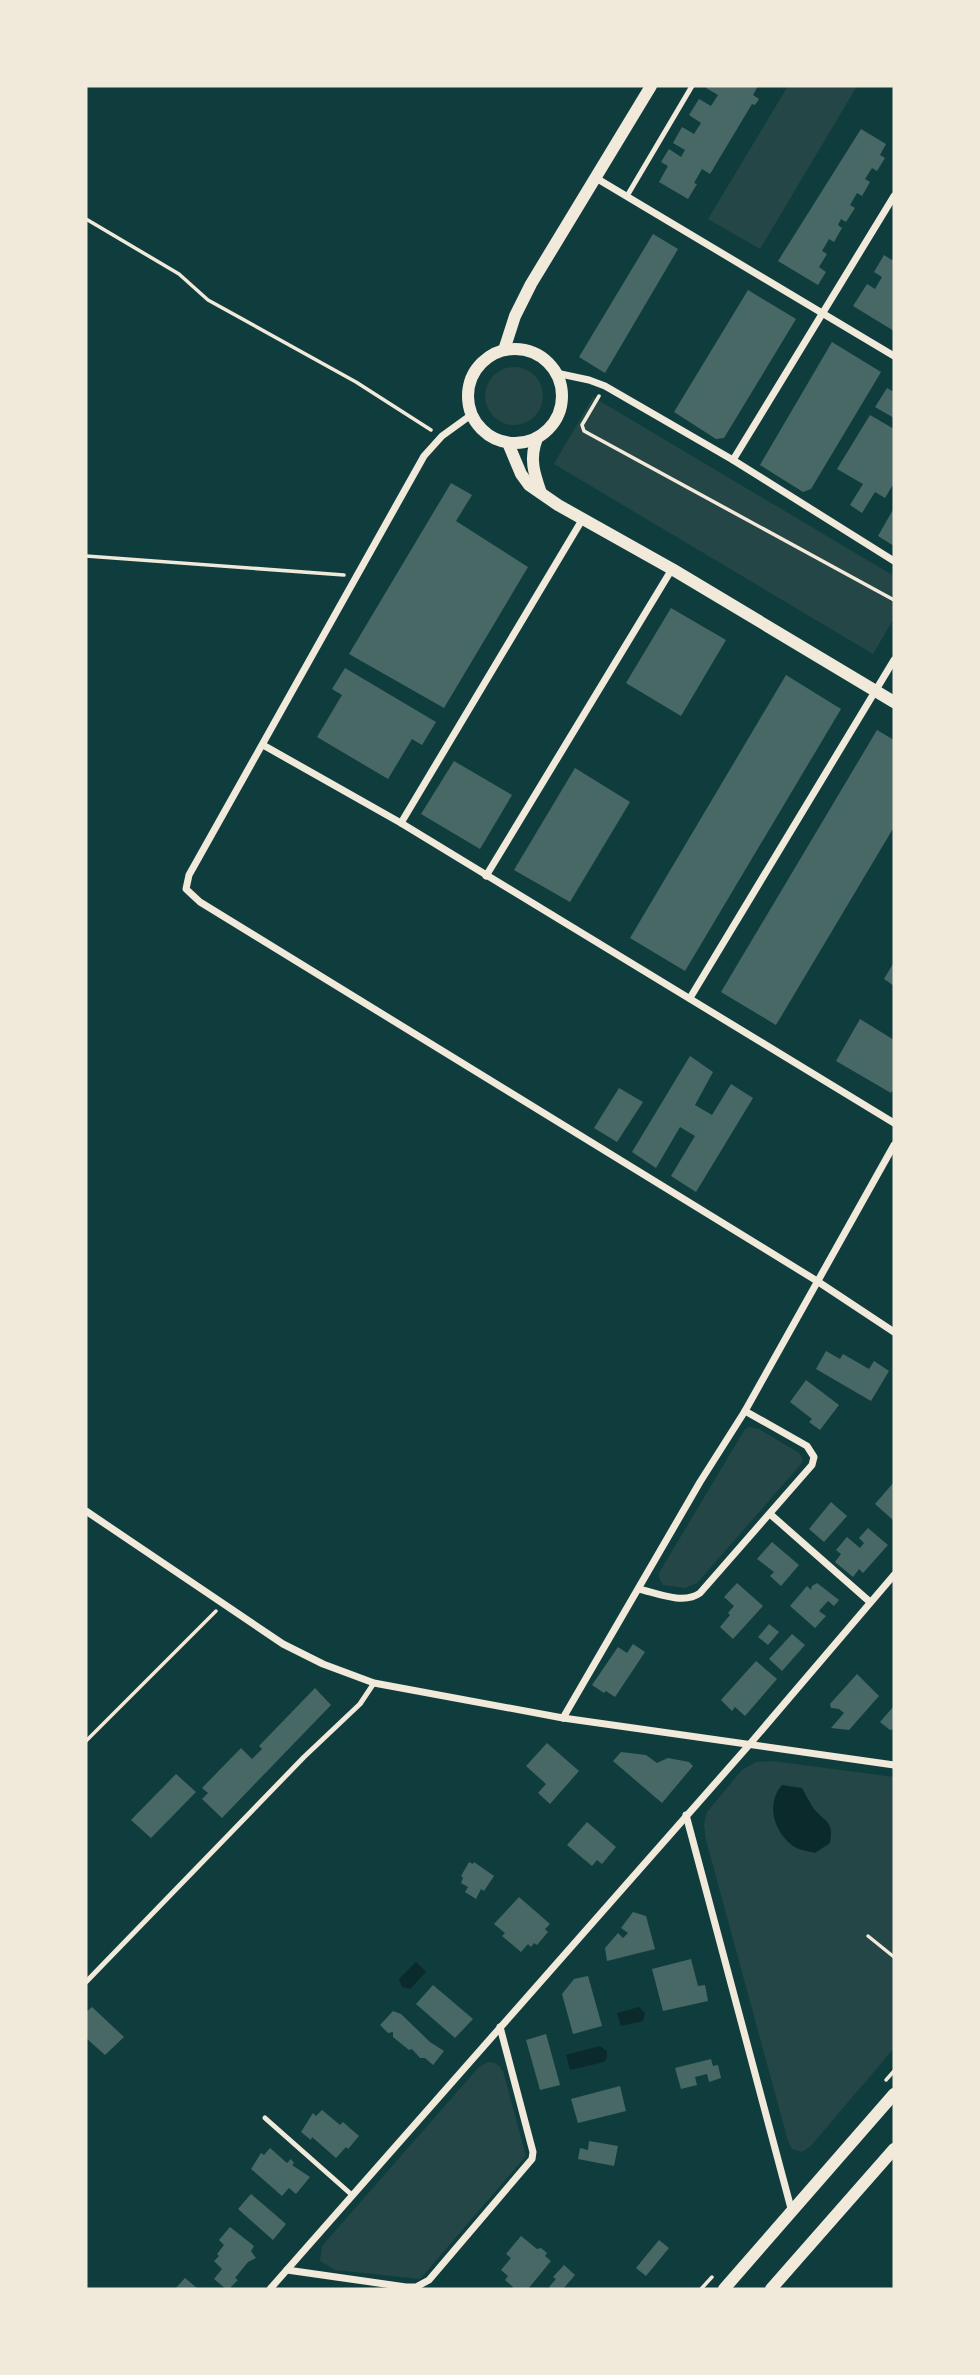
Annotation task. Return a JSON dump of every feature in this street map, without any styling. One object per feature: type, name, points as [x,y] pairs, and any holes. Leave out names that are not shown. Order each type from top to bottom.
[{"type":"street","points":[[504,350],[531,284],[651,86]]},
{"type":"street","points":[[596,178],[894,356]]},
{"type":"street","points":[[733,460],[894,196]]},
{"type":"street","points":[[515,349],[535,354],[547,362],[556,373],[562,397],[560,410],[547,431],[537,438],[523,443],[508,443],[485,434],[471,415],[468,403],[470,380],[484,360],[494,354],[515,349]]},
{"type":"street","points":[[556,373],[605,386],[733,460],[894,561]]},
{"type":"street","points":[[471,415],[442,436],[424,456],[189,875],[186,889],[200,902],[817,1281],[894,1332]]},
{"type":"street","points":[[537,438],[532,450],[532,461],[541,493]]},
{"type":"street","points":[[508,443],[521,474],[529,485],[582,520],[672,569],[894,702]]},
{"type":"street","points":[[401,823],[582,520]]},
{"type":"street","points":[[486,876],[672,569]]},
{"type":"street","points":[[690,998],[894,660]]},
{"type":"street","points":[[263,745],[401,823],[894,1123]]},
{"type":"street","points":[[563,1718],[700,1482],[745,1411],[894,1145]]},
{"type":"street","points":[[639,1590],[684,1598],[695,1597],[813,1465],[814,1457],[807,1446],[745,1411]]},
{"type":"street","points":[[86,1511],[283,1644],[323,1664],[374,1683],[563,1718],[894,1765]]},
{"type":"street","points":[[770,1514],[870,1602]]},
{"type":"street","points":[[270,2289],[749,1745],[894,1575]]},
{"type":"street","points":[[686,1815],[792,2212]]},
{"type":"street","points":[[287,2270],[416,2287],[429,2280],[474,2229],[528,2167],[533,2152],[500,2027]]},
{"type":"street","points":[[724,2289],[894,2094]]},
{"type":"street","points":[[771,2289],[894,2149]]},
{"type":"lane","points":[[627,196],[692,86]]},
{"type":"lane","points":[[86,1982],[304,1757],[359,1704],[374,1683]]},
{"type":"lane","points":[[265,2118],[352,2195]]},
{"type":"path","points":[[86,219],[179,274],[208,300],[356,382],[442,436]]},
{"type":"path","points":[[605,386],[582,425],[584,431],[894,600]]},
{"type":"path","points":[[86,556],[357,576]]},
{"type":"path","points":[[86,1741],[223,1604]]},
{"type":"path","points":[[868,1936],[894,1957]]},
{"type":"shaded area","points":[[788,86],[857,86],[760,249],[708,219]]},
{"type":"shaded area","points":[[508,367],[520,367],[535,375],[543,390],[543,402],[535,417],[520,425],[508,425],[493,417],[485,402],[485,390],[493,375]]},
{"type":"shaded area","points":[[593,397],[894,576],[894,618],[873,654],[554,464]]},
{"type":"shaded area","points":[[745,1429],[759,1429],[799,1453],[803,1459],[801,1464],[697,1583],[685,1588],[663,1585],[659,1573]]},
{"type":"shaded area","points":[[772,1761],[894,1777],[894,2048],[810,2147],[802,2152],[792,2149],[788,2141],[704,1825],[707,1812],[742,1770],[756,1762]]},
{"type":"shaded area","points":[[782,1785],[802,1788],[814,1809],[830,1826],[830,1843],[815,1853],[793,1846],[777,1825],[774,1800]]},
{"type":"shaded area","points":[[416,1962],[426,1972],[410,1989],[402,1987],[399,1979]]},
{"type":"shaded area","points":[[639,2007],[645,2013],[643,2021],[621,2026],[617,2013]]},
{"type":"shaded area","points":[[600,2046],[607,2051],[604,2062],[570,2070],[566,2055]]},
{"type":"shaded area","points":[[488,2062],[497,2064],[503,2071],[526,2156],[420,2279],[335,2270],[320,2261],[322,2246],[478,2068]]},
{"type":"building","points":[[758,86],[753,95],[759,99],[755,105],[752,104],[710,174],[702,169],[688,199],[659,182],[668,166],[661,162],[669,149],[681,157],[685,150],[673,143],[682,127],[694,134],[701,123],[689,115],[699,99],[711,106],[718,95],[706,88]]},
{"type":"building","points":[[861,129],[886,144],[880,155],[885,158],[877,171],[872,168],[865,179],[870,182],[862,196],[857,193],[850,205],[855,208],[846,222],[841,219],[838,225],[842,228],[834,242],[829,239],[822,251],[827,254],[819,267],[826,272],[818,285],[778,261]]},
{"type":"building","points":[[653,234],[678,249],[605,373],[579,357]]},
{"type":"building","points":[[884,255],[892,260],[894,257],[894,331],[853,306],[867,284],[875,289],[882,277],[874,272]]},
{"type":"building","points":[[748,290],[796,319],[724,438],[716,439],[674,412]]},
{"type":"building","points":[[832,342],[881,372],[811,489],[803,492],[760,465]]},
{"type":"building","points":[[887,388],[894,392],[894,418],[875,407]]},
{"type":"building","points":[[870,415],[894,429],[894,483],[885,498],[875,492],[862,513],[850,505],[863,484],[837,469]]},
{"type":"building","points":[[451,483],[472,495],[456,521],[528,567],[444,708],[349,654]]},
{"type":"building","points":[[894,508],[894,546],[878,536]]},
{"type":"building","points":[[671,608],[726,640],[681,716],[626,683]]},
{"type":"building","points":[[345,668],[436,722],[422,745],[412,739],[388,779],[317,737],[342,695],[332,689]]},
{"type":"building","points":[[786,675],[841,709],[685,971],[630,938]]},
{"type":"building","points":[[877,730],[894,740],[894,827],[776,1025],[721,992]]},
{"type":"building","points":[[454,761],[512,795],[480,849],[421,814]]},
{"type":"building","points":[[575,768],[630,802],[570,902],[514,870]]},
{"type":"building","points":[[894,962],[894,986],[884,979]]},
{"type":"building","points":[[860,1019],[894,1040],[894,1088],[891,1093],[836,1061]]},
{"type":"building","points":[[690,1056],[713,1072],[695,1105],[712,1115],[731,1084],[753,1098],[696,1192],[671,1176],[695,1136],[680,1127],[656,1168],[632,1152]]},
{"type":"building","points":[[619,1088],[643,1102],[617,1142],[594,1128]]},
{"type":"building","points":[[826,1351],[840,1359],[843,1354],[869,1369],[874,1361],[889,1371],[871,1401],[816,1369]]},
{"type":"building","points":[[806,1380],[839,1405],[820,1430],[809,1422],[812,1419],[790,1402]]},
{"type":"building","points":[[894,1482],[894,1521],[875,1504]]},
{"type":"building","points":[[831,1502],[847,1516],[824,1542],[809,1529]]},
{"type":"building","points":[[868,1528],[888,1545],[863,1573],[859,1569],[853,1577],[835,1562],[841,1554],[836,1550],[847,1537],[860,1548],[864,1543],[859,1538]]},
{"type":"building","points":[[772,1542],[799,1565],[781,1586],[770,1576],[774,1572],[757,1559]]},
{"type":"building","points":[[737,1583],[763,1606],[733,1639],[720,1627],[734,1606],[724,1597]]},
{"type":"building","points":[[817,1583],[839,1600],[834,1606],[828,1601],[819,1611],[826,1616],[815,1628],[790,1606],[807,1586],[811,1590]]},
{"type":"building","points":[[769,1624],[779,1632],[768,1645],[758,1637]]},
{"type":"building","points":[[792,1634],[805,1645],[782,1671],[769,1659]]},
{"type":"building","points":[[633,1644],[645,1652],[615,1697],[592,1685],[618,1647],[627,1653]]},
{"type":"building","points":[[756,1661],[777,1679],[745,1716],[735,1707],[732,1711],[721,1700]]},
{"type":"building","points":[[857,1674],[879,1696],[849,1730],[831,1728],[844,1713],[831,1708],[830,1704]]},
{"type":"building","points":[[315,1688],[331,1705],[222,1818],[202,1799],[208,1793],[202,1788],[241,1748],[252,1759],[262,1749],[259,1746]]},
{"type":"building","points":[[894,1706],[894,1729],[890,1730],[880,1722]]},
{"type":"building","points":[[547,1743],[579,1771],[550,1804],[538,1793],[546,1784],[526,1766]]},
{"type":"building","points":[[621,1752],[646,1755],[657,1763],[668,1758],[689,1762],[693,1766],[662,1803],[613,1761]]},
{"type":"building","points":[[176,1774],[196,1792],[151,1838],[131,1820]]},
{"type":"building","points":[[587,1822],[616,1847],[602,1864],[597,1860],[592,1866],[567,1845]]},
{"type":"building","points":[[469,1862],[474,1862],[494,1876],[484,1891],[481,1889],[476,1899],[465,1892],[468,1887],[461,1883],[461,1876]]},
{"type":"building","points":[[519,1897],[550,1924],[545,1929],[548,1932],[537,1945],[534,1943],[531,1947],[528,1944],[521,1952],[502,1936],[505,1933],[494,1924]]},
{"type":"building","points":[[633,1912],[646,1916],[655,1949],[607,1961],[605,1948],[618,1933],[623,1938],[628,1933],[621,1928]]},
{"type":"building","points":[[691,1959],[698,1986],[705,1985],[708,2001],[663,2011],[652,1969]]},
{"type":"building","points":[[588,1976],[602,2026],[573,2034],[562,1994],[574,1979]]},
{"type":"building","points":[[433,1985],[473,2019],[455,2038],[416,2004]]},
{"type":"building","points":[[92,2007],[124,2037],[105,2055],[86,2038],[86,2012]]},
{"type":"building","points":[[393,2011],[401,2014],[430,2042],[444,2051],[433,2065],[425,2058],[420,2058],[412,2049],[409,2050],[393,2037],[393,2032],[388,2033],[380,2025]]},
{"type":"building","points":[[546,2034],[560,2085],[540,2090],[526,2040]]},
{"type":"building","points":[[711,2059],[713,2066],[718,2065],[721,2078],[709,2082],[707,2074],[695,2077],[697,2085],[681,2089],[675,2068]]},
{"type":"building","points":[[620,2086],[626,2111],[578,2123],[571,2099]]},
{"type":"building","points":[[322,2110],[340,2125],[343,2122],[359,2136],[336,2158],[312,2137],[311,2140],[301,2132],[313,2113],[316,2116]]},
{"type":"building","points":[[589,2141],[618,2146],[614,2166],[578,2159],[580,2148],[588,2150]]},
{"type":"building","points":[[270,2148],[287,2163],[291,2159],[294,2163],[292,2165],[310,2177],[296,2194],[289,2188],[282,2196],[251,2169],[261,2153],[264,2155]]},
{"type":"building","points":[[251,2194],[286,2224],[273,2240],[238,2209]]},
{"type":"building","points":[[230,2227],[254,2246],[251,2251],[256,2258],[248,2262],[235,2278],[238,2280],[226,2289],[214,2279],[222,2269],[214,2261],[224,2245],[219,2240]]},
{"type":"building","points":[[521,2236],[537,2249],[541,2248],[547,2253],[545,2256],[551,2261],[528,2289],[511,2289],[513,2287],[505,2280],[508,2276],[501,2270],[511,2258],[506,2254]]},
{"type":"building","points":[[659,2240],[669,2248],[646,2276],[636,2268]]},
{"type":"building","points":[[564,2265],[575,2275],[563,2289],[552,2289],[549,2287],[556,2279],[553,2277]]},
{"type":"building","points":[[185,2278],[191,2283],[198,2289],[175,2289]]}]
